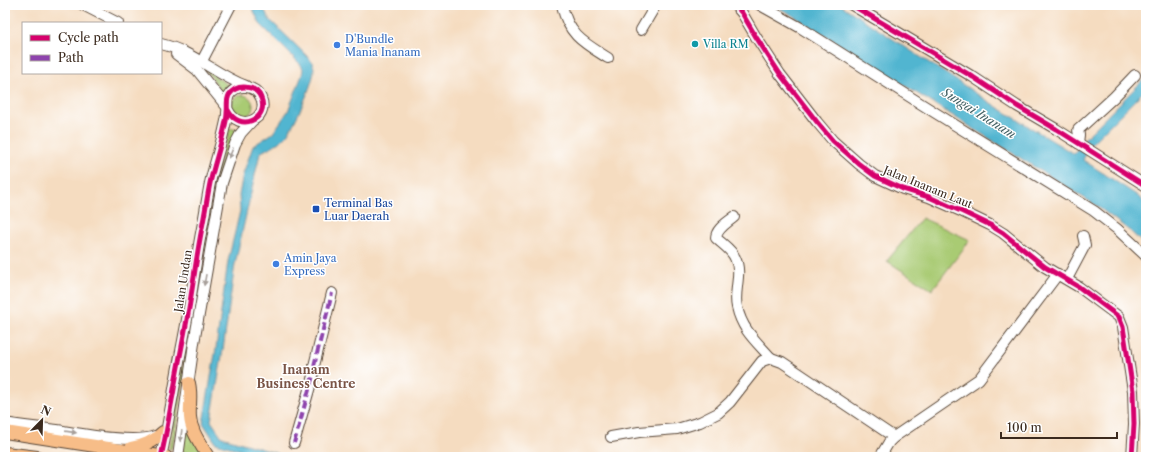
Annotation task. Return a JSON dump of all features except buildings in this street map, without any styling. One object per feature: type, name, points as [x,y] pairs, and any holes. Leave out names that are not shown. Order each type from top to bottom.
[{"type":"main road","points":[[189,383],[191,392],[191,424],[198,441],[208,457]]},
{"type":"main road","points":[[5,432],[163,457]]},
{"type":"main road","points":[[120,449],[145,445],[155,440],[163,432]]},
{"type":"main road","points":[[5,453],[37,457]]},
{"type":"street","points":[[83,5],[116,22]]},
{"type":"street","points":[[214,90],[214,78],[202,66],[202,61],[231,5]]},
{"type":"street","points":[[562,5],[571,30],[578,38],[608,58]]},
{"type":"street","points":[[641,30],[654,8],[654,5]]},
{"type":"street","name":"Jalan Inanam Laut","points":[[735,5],[742,13],[780,74],[817,122],[833,141],[859,164],[875,176],[903,189],[936,200],[990,225],[1003,233],[1045,267],[1058,274],[1116,314],[1122,321],[1133,391],[1134,424],[1132,457]]},
{"type":"street","points":[[760,5],[801,28],[1094,210],[1117,228],[1146,256]]},
{"type":"street","points":[[852,5],[973,77],[1146,186]]},
{"type":"street","points":[[162,44],[169,45],[181,50],[202,61],[235,82],[251,88]]},
{"type":"street","points":[[162,45],[197,70],[214,90],[232,118],[237,121],[252,121]]},
{"type":"street","points":[[1078,142],[1078,130],[1114,97],[1135,74]]},
{"type":"street","name":"Jalan Undan","points":[[163,457],[209,189],[227,109],[227,101],[229,95],[239,88],[251,88],[260,94],[263,105],[259,116],[241,132],[235,144],[222,183],[194,343],[178,457]]},
{"type":"street","points":[[734,217],[718,231],[716,238],[736,258],[738,269],[736,303],[742,324],[771,358],[782,362],[894,437]]},
{"type":"street","points":[[1067,280],[1085,245],[1083,236]]},
{"type":"street","points":[[880,457],[889,442],[894,437],[979,379],[1058,274]]},
{"type":"street","points":[[294,443],[314,369],[332,293]]},
{"type":"street","points":[[612,437],[639,432],[677,429],[700,422],[722,410],[762,361],[771,358]]},
{"type":"street","points":[[5,423],[138,440],[149,438],[163,432],[169,416]]},
{"type":"green space","points":[[204,68],[229,86],[222,94],[215,82]]},
{"type":"green space","points":[[242,95],[250,98],[253,106],[250,114],[242,117],[234,114],[231,106],[234,98]]},
{"type":"green space","points":[[229,128],[237,130],[224,159],[215,189],[173,445],[170,450],[169,448],[209,210],[216,174],[227,140]]},
{"type":"green space","points":[[922,218],[970,240],[932,290],[887,261]]},
{"type":"green space","points":[[186,420],[206,457],[181,451]]},
{"type":"water","points":[[251,5],[262,5],[269,19],[309,58],[313,64],[314,70],[311,84],[290,131],[281,141],[260,153],[235,264],[211,421],[222,437],[289,457],[263,457],[216,443],[203,423],[216,348],[228,261],[240,211],[239,195],[243,174],[253,146],[273,133],[288,111],[303,69],[300,64],[260,24]]},
{"type":"water","name":"Sungai Inanam","points":[[771,5],[841,5],[997,107],[1074,154],[1083,140],[1146,77],[1146,89],[1090,145],[1083,160],[1138,196],[1146,204],[1146,246],[1130,231],[1097,206],[787,12]]},
{"type":"marked path","points":[[314,366],[332,293]]},
{"type":"marked path","points":[[294,443],[314,372]]},
{"type":"cycle path","points":[[735,5],[742,13],[780,74],[817,122],[833,141],[859,164],[875,176],[903,189],[929,197],[990,225],[1003,233],[1045,267],[1079,287],[1119,317],[1123,327],[1133,391],[1134,424],[1132,457]]},
{"type":"cycle path","points":[[852,5],[973,77],[1146,186]]},
{"type":"cycle path","points":[[161,457],[188,314],[210,183],[226,120],[228,97],[232,91],[241,87],[251,88],[259,94],[263,105],[261,112],[257,117],[246,122],[239,121],[233,117],[228,110]]},
{"type":"place","name":"Villa RM","points":[[695,44]]},
{"type":"place","name":"D'Bundle Mania Inanam","points":[[337,45]]},
{"type":"place","name":"Terminal Bas Luar Daerah","points":[[316,209]]},
{"type":"place","name":"Amin Jaya Express","points":[[276,264]]},
{"type":"district","name":"Inanam Business Centre","points":[[306,376]]}]
